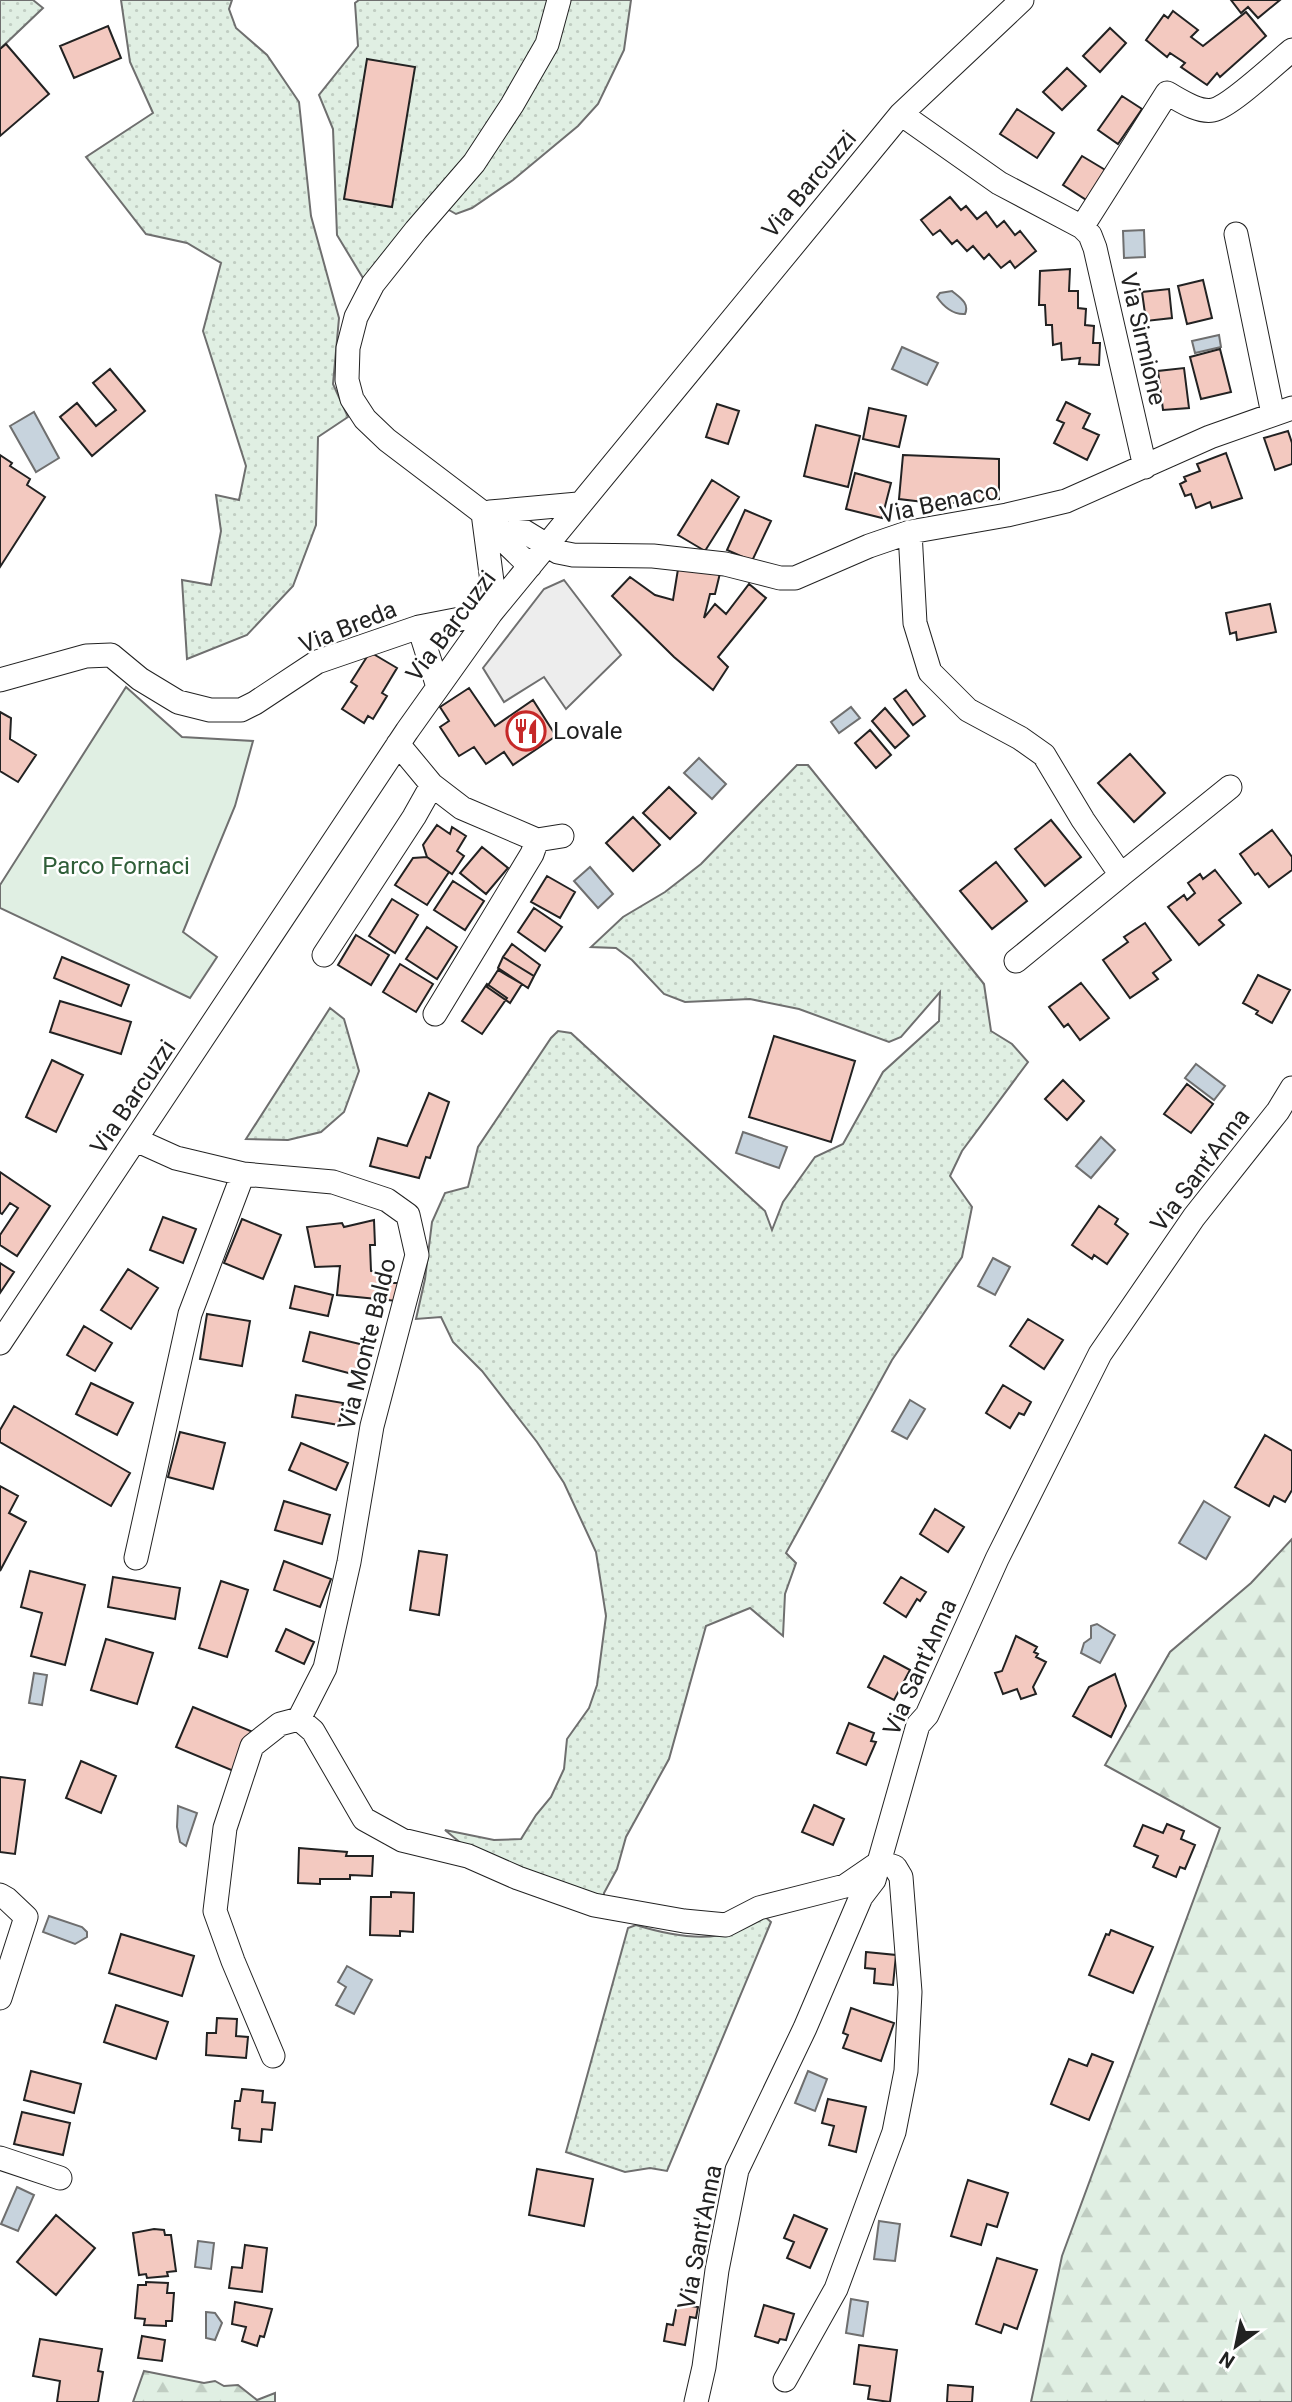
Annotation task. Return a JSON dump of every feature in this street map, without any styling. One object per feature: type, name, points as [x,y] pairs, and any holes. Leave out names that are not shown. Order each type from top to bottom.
[{"type":"street","points":[[530,566],[495,532],[483,513],[387,440],[365,419],[352,400],[347,380],[348,348],[356,317],[373,284],[474,163],[512,105],[547,44],[559,0]]},
{"type":"street","name":"Via Barcuzzi","points":[[0,1343],[398,744],[491,613],[901,114],[1022,0]]},
{"type":"street","points":[[901,114],[999,183],[1082,227],[1167,93],[1197,108],[1213,110],[1226,104],[1292,50]]},
{"type":"street","name":"Via Sirmione","points":[[1082,227],[1090,235],[1096,248],[1145,467]]},
{"type":"street","points":[[1236,233],[1283,411]]},
{"type":"street","name":"Via Benaco","points":[[483,513],[504,519],[558,552],[573,555],[653,556],[725,564],[779,578],[795,578],[869,546],[910,533],[1066,501],[1210,437],[1283,411]]},
{"type":"street","points":[[483,513],[578,504]]},
{"type":"street","points":[[483,513],[493,589],[491,613]]},
{"type":"street","points":[[910,533],[915,623],[930,672],[968,710],[1020,738],[1044,755],[1083,820],[1121,875]]},
{"type":"street","name":"Via Breda","points":[[0,680],[86,656],[111,655],[140,679],[178,702],[210,710],[241,710],[255,704],[317,662],[419,627],[491,613]]},
{"type":"street","points":[[419,627],[438,687]]},
{"type":"street","points":[[398,744],[432,785],[462,808],[537,839],[562,836]]},
{"type":"street","points":[[324,955],[432,785]]},
{"type":"street","points":[[1016,961],[1230,786]]},
{"type":"street","points":[[435,1014],[525,866],[537,839]]},
{"type":"street","name":"Via Sant'Anna","points":[[696,2402],[704,2367],[717,2270],[737,2170],[805,2028],[861,1897],[874,1880],[918,1726],[927,1715],[997,1559],[1100,1354],[1194,1217],[1278,1111],[1292,1088]]},
{"type":"street","name":"Via Monte Baldo","points":[[136,1140],[176,1158],[243,1174],[332,1182],[387,1200],[408,1215],[417,1255],[372,1426],[349,1562],[325,1668],[299,1719]]},
{"type":"street","points":[[136,1558],[190,1314],[243,1174]]},
{"type":"street","points":[[272,2056],[215,1911],[225,1828],[252,1746],[280,1724],[299,1719],[313,1731],[364,1819],[402,1840],[467,1856],[518,1878],[594,1905],[684,1922],[726,1925],[759,1908],[845,1886],[880,1862],[895,1867],[901,1877],[910,1992],[906,2071],[894,2132],[836,2289],[785,2380]]},
{"type":"street","points":[[0,1895],[26,1917],[0,1998]]},
{"type":"street","points":[[0,2158],[60,2178]]},
{"type":"green space","points":[[0,0],[33,0],[43,8],[0,49]]},
{"type":"green space","points":[[121,0],[232,0],[229,9],[236,28],[267,55],[299,102],[311,216],[339,318],[333,384],[348,417],[318,437],[316,525],[293,586],[247,635],[187,659],[182,580],[211,585],[221,531],[216,495],[239,500],[246,466],[203,331],[221,263],[187,243],[146,234],[86,157],[153,113],[130,62]]},
{"type":"green space","points":[[359,0],[550,0],[538,45],[507,104],[366,283],[337,235],[333,129],[319,95],[358,46],[355,3]]},
{"type":"green space","points":[[563,0],[631,0],[624,50],[598,104],[578,126],[513,180],[472,208],[456,214],[442,206]]},
{"type":"green space","name":"Parco Fornaci","points":[[126,687],[182,737],[253,741],[235,806],[183,932],[217,957],[190,998],[0,908],[0,885]]},
{"type":"green space","points":[[797,765],[808,765],[984,984],[991,1031],[1012,1044],[1028,1062],[962,1151],[950,1176],[972,1207],[962,1257],[892,1360],[786,1553],[796,1563],[785,1594],[783,1636],[750,1608],[706,1626],[669,1759],[626,1837],[617,1869],[604,1893],[604,1899],[569,1892],[463,1845],[445,1830],[494,1840],[521,1839],[551,1797],[564,1769],[567,1739],[589,1708],[597,1685],[606,1616],[596,1552],[564,1483],[537,1442],[482,1371],[453,1342],[441,1317],[416,1319],[425,1279],[432,1222],[445,1193],[468,1187],[478,1147],[558,1031],[571,1033],[765,1211],[772,1230],[783,1202],[815,1157],[843,1144],[883,1072],[939,1021],[940,992],[901,1037],[889,1042],[799,1009],[750,999],[685,1002],[664,994],[632,960],[616,948],[591,947],[623,917],[665,892],[701,864]]},
{"type":"green space","points":[[330,1008],[344,1019],[359,1071],[344,1112],[321,1132],[288,1140],[246,1139]]},
{"type":"green space","points":[[1292,1539],[1292,2402],[1031,2402],[1062,2256],[1220,1828],[1105,1765],[1170,1652],[1251,1583]]},
{"type":"green space","points":[[763,1915],[771,1922],[667,2171],[650,2168],[625,2172],[566,2152],[628,1928],[636,1925],[698,1937],[723,1935]]},
{"type":"green space","points":[[144,2371],[204,2383],[215,2381],[224,2386],[238,2385],[257,2400],[275,2393],[275,2402],[133,2402]]},
{"type":"shaded area","points":[[1144,230],[1145,257],[1124,258],[1123,231]]},
{"type":"shaded area","points":[[952,291],[965,303],[965,314],[949,309],[937,297],[940,293]]},
{"type":"shaded area","points":[[1219,335],[1221,347],[1195,353],[1192,341]]},
{"type":"shaded area","points":[[902,347],[938,363],[927,385],[892,369]]},
{"type":"shaded area","points":[[34,412],[59,458],[36,472],[10,426]]},
{"type":"shaded area","points":[[564,580],[621,655],[566,709],[544,677],[504,702],[483,668],[544,589]]},
{"type":"shaded area","points":[[851,707],[860,718],[839,733],[831,722]]},
{"type":"shaded area","points":[[699,758],[726,784],[712,799],[684,773]]},
{"type":"shaded area","points":[[590,867],[613,894],[598,908],[574,881]]},
{"type":"shaded area","points":[[1196,1064],[1225,1086],[1214,1100],[1185,1078]]},
{"type":"shaded area","points":[[743,1132],[787,1147],[779,1168],[736,1153]]},
{"type":"shaded area","points":[[1101,1137],[1115,1150],[1091,1178],[1076,1166]]},
{"type":"shaded area","points":[[993,1258],[1010,1267],[995,1295],[978,1286]]},
{"type":"shaded area","points":[[910,1400],[925,1409],[907,1439],[892,1431]]},
{"type":"shaded area","points":[[1204,1501],[1230,1517],[1206,1559],[1179,1543]]},
{"type":"shaded area","points":[[1097,1624],[1115,1635],[1100,1663],[1081,1653],[1084,1643],[1091,1638],[1091,1626]]},
{"type":"shaded area","points":[[34,1673],[47,1675],[42,1705],[29,1703]]},
{"type":"shaded area","points":[[178,1806],[197,1813],[186,1846],[180,1842],[177,1827]]},
{"type":"shaded area","points":[[49,1916],[82,1927],[87,1932],[87,1937],[75,1944],[43,1932]]},
{"type":"shaded area","points":[[347,1966],[372,1980],[354,2014],[336,2005],[346,1987],[338,1982]]},
{"type":"shaded area","points":[[808,2071],[827,2079],[815,2111],[795,2103]]},
{"type":"shaded area","points":[[17,2187],[34,2195],[18,2231],[1,2224]]},
{"type":"shaded area","points":[[879,2221],[900,2224],[895,2261],[874,2259]]},
{"type":"shaded area","points":[[198,2241],[214,2243],[211,2269],[195,2267]]},
{"type":"shaded area","points":[[851,2299],[868,2302],[863,2336],[846,2333]]},
{"type":"shaded area","points":[[206,2312],[215,2313],[222,2323],[215,2340],[206,2338]]},
{"type":"building","points":[[1231,0],[1280,0],[1258,18],[1248,7],[1241,13]]},
{"type":"building","points":[[1173,11],[1198,30],[1191,37],[1203,46],[1246,12],[1266,36],[1220,77],[1217,73],[1207,85],[1181,67],[1185,63],[1170,53],[1167,57],[1146,40],[1164,15],[1168,18]]},
{"type":"building","points":[[108,26],[121,58],[74,78],[60,46]]},
{"type":"building","points":[[1110,28],[1126,43],[1100,72],[1083,56]]},
{"type":"building","points":[[6,44],[49,94],[0,136],[0,49]]},
{"type":"building","points":[[367,59],[415,67],[392,207],[344,199]]},
{"type":"building","points":[[1067,68],[1086,86],[1062,110],[1043,92]]},
{"type":"building","points":[[1122,96],[1142,109],[1118,144],[1098,130]]},
{"type":"building","points":[[1017,109],[1054,133],[1037,158],[1000,134]]},
{"type":"building","points":[[1082,156],[1107,171],[1088,201],[1063,185]]},
{"type":"building","points":[[950,197],[961,210],[966,206],[977,219],[986,212],[997,227],[1004,221],[1015,235],[1020,231],[1036,251],[1015,268],[1010,261],[1001,268],[989,254],[984,259],[973,246],[967,251],[957,240],[952,244],[940,230],[933,235],[921,220]]},
{"type":"building","points":[[1070,269],[1069,291],[1078,291],[1078,308],[1086,309],[1085,325],[1094,326],[1093,343],[1100,343],[1099,365],[1079,364],[1080,358],[1062,360],[1061,343],[1053,345],[1052,325],[1046,325],[1045,305],[1039,305],[1040,271]]},
{"type":"building","points":[[1203,280],[1212,318],[1187,324],[1178,286]]},
{"type":"building","points":[[1169,289],[1172,318],[1146,321],[1142,292]]},
{"type":"building","points":[[1220,349],[1231,392],[1201,399],[1190,357]]},
{"type":"building","points":[[1184,368],[1189,408],[1163,410],[1158,371]]},
{"type":"building","points":[[110,369],[145,411],[92,456],[60,417],[77,403],[96,426],[116,410],[93,383]]},
{"type":"building","points":[[1066,402],[1090,414],[1083,428],[1099,435],[1087,460],[1054,443],[1064,423],[1057,420]]},
{"type":"building","points":[[717,404],[739,411],[728,444],[706,437]]},
{"type":"building","points":[[869,408],[906,416],[899,447],[863,439]]},
{"type":"building","points":[[816,425],[860,436],[848,487],[804,476]]},
{"type":"building","points":[[1288,431],[1292,443],[1292,464],[1275,470],[1264,438]]},
{"type":"building","points":[[1226,453],[1242,498],[1212,508],[1210,502],[1196,508],[1191,494],[1185,496],[1180,484],[1186,481],[1184,477],[1200,471],[1197,464]]},
{"type":"building","points":[[0,455],[12,463],[10,466],[30,479],[27,485],[45,497],[0,567]]},
{"type":"building","points":[[903,455],[999,459],[999,499],[941,504],[899,499]]},
{"type":"building","points":[[855,473],[891,483],[882,518],[846,509]]},
{"type":"building","points":[[712,480],[739,497],[705,551],[678,535]]},
{"type":"building","points":[[745,510],[771,521],[752,561],[727,550]]},
{"type":"building","points":[[679,563],[721,569],[715,594],[710,594],[704,618],[715,604],[726,614],[749,584],[766,598],[718,657],[728,667],[713,690],[674,657],[612,596],[630,577],[655,595],[673,600]]},
{"type":"building","points":[[1270,604],[1276,632],[1237,640],[1236,632],[1230,634],[1226,613]]},
{"type":"building","points":[[370,652],[397,668],[382,693],[387,696],[373,719],[368,716],[364,723],[342,709],[357,686],[351,682]]},
{"type":"building","points":[[469,688],[495,726],[533,700],[556,736],[513,765],[504,752],[486,764],[474,747],[459,756],[440,727],[449,721],[440,707]]},
{"type":"building","points":[[906,690],[925,716],[913,725],[894,699]]},
{"type":"building","points":[[885,708],[909,736],[895,748],[872,721]]},
{"type":"building","points":[[0,712],[11,718],[10,739],[36,755],[18,782],[0,771]]},
{"type":"building","points":[[870,730],[891,755],[876,768],[855,743]]},
{"type":"building","points":[[1130,754],[1165,793],[1134,822],[1098,783]]},
{"type":"building","points":[[669,787],[696,813],[670,839],[643,813]]},
{"type":"building","points":[[633,817],[660,845],[633,871],[606,843]]},
{"type":"building","points":[[1051,820],[1081,857],[1045,886],[1015,849]]},
{"type":"building","points":[[437,825],[450,834],[452,827],[466,836],[457,851],[464,856],[452,874],[427,857],[423,845]]},
{"type":"building","points":[[1272,830],[1292,857],[1292,870],[1269,887],[1258,873],[1255,875],[1240,854]]},
{"type":"building","points":[[482,847],[508,868],[486,894],[460,873]]},
{"type":"building","points":[[427,857],[449,872],[427,905],[395,885],[413,858]]},
{"type":"building","points":[[996,862],[1027,901],[992,929],[960,891]]},
{"type":"building","points":[[1215,870],[1241,903],[1219,920],[1224,925],[1199,945],[1168,907],[1184,895],[1187,900],[1195,893],[1188,883],[1200,874],[1203,879]]},
{"type":"building","points":[[547,876],[575,892],[560,918],[531,902]]},
{"type":"building","points":[[453,881],[484,901],[465,930],[434,910]]},
{"type":"building","points":[[392,899],[418,915],[395,953],[369,936]]},
{"type":"building","points":[[534,908],[562,927],[545,951],[518,932]]},
{"type":"building","points":[[1145,923],[1171,960],[1153,973],[1158,979],[1130,998],[1103,960],[1128,942],[1124,937]]},
{"type":"building","points":[[427,927],[457,947],[437,979],[406,959]]},
{"type":"building","points":[[356,935],[389,955],[371,985],[338,965]]},
{"type":"building","points":[[512,944],[540,965],[534,976],[503,957]]},
{"type":"building","points":[[62,957],[129,985],[121,1006],[54,978]]},
{"type":"building","points":[[503,957],[534,976],[528,988],[498,968]]},
{"type":"building","points":[[400,964],[433,984],[416,1012],[383,992]]},
{"type":"building","points":[[498,970],[522,984],[510,1003],[487,987]]},
{"type":"building","points":[[1258,975],[1290,990],[1272,1023],[1243,1003]]},
{"type":"building","points":[[1081,983],[1109,1018],[1080,1040],[1068,1024],[1064,1027],[1049,1007]]},
{"type":"building","points":[[487,984],[507,998],[482,1034],[462,1021]]},
{"type":"building","points":[[60,1001],[131,1022],[121,1054],[50,1032]]},
{"type":"building","points":[[774,1036],[855,1061],[831,1142],[749,1117]]},
{"type":"building","points":[[52,1060],[83,1075],[56,1132],[26,1117]]},
{"type":"building","points":[[1063,1080],[1084,1101],[1067,1120],[1045,1099]]},
{"type":"building","points":[[1187,1084],[1213,1104],[1191,1133],[1164,1114]]},
{"type":"building","points":[[429,1093],[449,1102],[430,1158],[426,1157],[419,1178],[370,1166],[378,1138],[407,1146]]},
{"type":"building","points":[[0,1172],[50,1206],[17,1256],[0,1245],[0,1235],[18,1208],[10,1203],[2,1214],[0,1213]]},
{"type":"building","points":[[1099,1206],[1118,1219],[1115,1224],[1128,1234],[1107,1264],[1094,1255],[1092,1259],[1072,1245]]},
{"type":"building","points":[[163,1217],[196,1229],[183,1263],[150,1250]]},
{"type":"building","points":[[242,1219],[281,1235],[263,1279],[224,1263]]},
{"type":"building","points":[[374,1220],[375,1245],[370,1245],[371,1271],[378,1272],[380,1283],[402,1283],[397,1301],[337,1295],[340,1266],[315,1267],[307,1227],[342,1223],[344,1227]]},
{"type":"building","points":[[0,1263],[14,1272],[0,1293]]},
{"type":"building","points":[[128,1269],[158,1288],[131,1329],[101,1310]]},
{"type":"building","points":[[295,1286],[333,1295],[328,1316],[290,1308]]},
{"type":"building","points":[[207,1314],[250,1321],[242,1366],[200,1359]]},
{"type":"building","points":[[1028,1319],[1063,1340],[1044,1369],[1010,1346]]},
{"type":"building","points":[[84,1326],[112,1343],[95,1371],[67,1355]]},
{"type":"building","points":[[310,1332],[364,1345],[356,1375],[303,1361]]},
{"type":"building","points":[[91,1383],[133,1403],[117,1435],[76,1414]]},
{"type":"building","points":[[1003,1385],[1031,1402],[1024,1415],[1019,1413],[1010,1428],[986,1413]]},
{"type":"building","points":[[296,1395],[343,1403],[339,1425],[292,1417]]},
{"type":"building","points":[[14,1406],[130,1473],[111,1506],[0,1442],[0,1430]]},
{"type":"building","points":[[180,1432],[225,1443],[213,1489],[168,1477]]},
{"type":"building","points":[[1265,1435],[1292,1451],[1292,1490],[1285,1502],[1274,1496],[1269,1506],[1235,1487]]},
{"type":"building","points":[[301,1443],[348,1463],[336,1490],[289,1470]]},
{"type":"building","points":[[0,1486],[18,1496],[9,1513],[26,1522],[0,1571]]},
{"type":"building","points":[[284,1501],[330,1515],[322,1544],[275,1530]]},
{"type":"building","points":[[935,1509],[964,1527],[948,1552],[920,1534]]},
{"type":"building","points":[[419,1551],[447,1555],[439,1615],[410,1610]]},
{"type":"building","points":[[284,1561],[331,1579],[320,1607],[274,1590]]},
{"type":"building","points":[[30,1571],[85,1585],[65,1665],[31,1656],[42,1613],[21,1607]]},
{"type":"building","points":[[113,1577],[180,1588],[175,1619],[108,1607]]},
{"type":"building","points":[[901,1577],[926,1592],[920,1601],[917,1599],[906,1617],[884,1603]]},
{"type":"building","points":[[221,1581],[248,1590],[227,1657],[199,1648]]},
{"type":"building","points":[[286,1629],[314,1642],[304,1664],[276,1651]]},
{"type":"building","points":[[1016,1636],[1037,1647],[1034,1652],[1038,1654],[1036,1657],[1046,1662],[1033,1687],[1036,1694],[1021,1699],[1017,1689],[1003,1694],[995,1673],[1002,1671]]},
{"type":"building","points":[[106,1639],[153,1653],[137,1704],[91,1690]]},
{"type":"building","points":[[884,1656],[910,1670],[894,1700],[868,1687]]},
{"type":"building","points":[[1115,1674],[1126,1706],[1111,1737],[1073,1716],[1089,1687]]},
{"type":"building","points":[[193,1707],[253,1732],[236,1772],[176,1747]]},
{"type":"building","points":[[849,1723],[874,1733],[871,1741],[876,1742],[866,1765],[837,1753]]},
{"type":"building","points":[[81,1761],[116,1776],[101,1813],[66,1798]]},
{"type":"building","points":[[0,1777],[25,1780],[15,1854],[0,1852]]},
{"type":"building","points":[[814,1805],[844,1819],[833,1845],[802,1832]]},
{"type":"building","points":[[1167,1824],[1184,1831],[1181,1839],[1195,1845],[1185,1869],[1180,1867],[1176,1877],[1153,1867],[1158,1856],[1134,1846],[1143,1825],[1163,1833]]},
{"type":"building","points":[[299,1848],[347,1852],[346,1856],[373,1856],[372,1876],[350,1875],[350,1879],[320,1879],[320,1884],[298,1883]]},
{"type":"building","points":[[391,1892],[414,1893],[413,1932],[400,1931],[400,1936],[370,1935],[371,1897],[391,1897]]},
{"type":"building","points":[[1111,1930],[1153,1947],[1133,1993],[1089,1975],[1106,1934],[1109,1935]]},
{"type":"building","points":[[121,1934],[194,1956],[182,1996],[109,1973]]},
{"type":"building","points":[[866,1952],[896,1955],[893,1985],[874,1983],[875,1969],[865,1968]]},
{"type":"building","points":[[116,2005],[168,2022],[156,2059],[104,2042]]},
{"type":"building","points":[[851,2008],[894,2023],[881,2061],[843,2048],[848,2035],[843,2033]]},
{"type":"building","points":[[217,2018],[237,2019],[236,2036],[248,2037],[246,2058],[206,2055],[207,2033],[216,2033]]},
{"type":"building","points":[[1092,2054],[1113,2062],[1089,2120],[1051,2104],[1069,2059],[1087,2066]]},
{"type":"building","points":[[31,2071],[81,2084],[74,2113],[24,2100]]},
{"type":"building","points":[[242,2089],[263,2091],[262,2102],[275,2103],[272,2130],[262,2129],[261,2142],[239,2140],[240,2129],[232,2128],[235,2101],[240,2101]]},
{"type":"building","points":[[828,2099],[866,2107],[856,2152],[829,2145],[834,2126],[822,2123]]},
{"type":"building","points":[[22,2112],[70,2123],[63,2155],[14,2144]]},
{"type":"building","points":[[537,2169],[593,2179],[584,2226],[529,2215]]},
{"type":"building","points":[[968,2180],[1008,2193],[997,2227],[987,2224],[981,2245],[951,2236]]},
{"type":"building","points":[[56,2215],[95,2248],[56,2295],[17,2262]]},
{"type":"building","points":[[794,2215],[827,2229],[810,2268],[787,2258],[794,2242],[784,2238]]},
{"type":"building","points":[[164,2230],[165,2235],[171,2235],[176,2271],[167,2272],[168,2276],[147,2278],[146,2274],[139,2275],[133,2233]]},
{"type":"building","points":[[245,2245],[267,2248],[262,2292],[229,2288],[232,2267],[242,2268]]},
{"type":"building","points":[[997,2258],[1037,2270],[1017,2329],[1004,2324],[1001,2333],[976,2324]]},
{"type":"building","points":[[146,2282],[168,2283],[167,2293],[174,2293],[172,2321],[166,2321],[166,2326],[144,2325],[145,2319],[135,2318],[138,2285],[146,2285]]},
{"type":"building","points":[[235,2302],[272,2309],[264,2337],[260,2336],[257,2346],[242,2341],[246,2327],[232,2324]]},
{"type":"building","points":[[677,2304],[698,2307],[696,2318],[690,2317],[685,2345],[664,2341],[667,2324],[673,2325]]},
{"type":"building","points":[[764,2305],[794,2314],[786,2340],[780,2339],[778,2343],[755,2336]]},
{"type":"building","points":[[142,2336],[165,2340],[162,2361],[138,2358]]},
{"type":"building","points":[[40,2339],[102,2349],[98,2371],[103,2372],[98,2402],[57,2402],[60,2381],[33,2376]]},
{"type":"building","points":[[859,2345],[897,2350],[890,2402],[868,2399],[870,2386],[854,2384]]},
{"type":"building","points":[[948,2385],[973,2387],[972,2402],[947,2402]]},
{"type":"place","name":"Lovale","points":[[526,731]]}]
